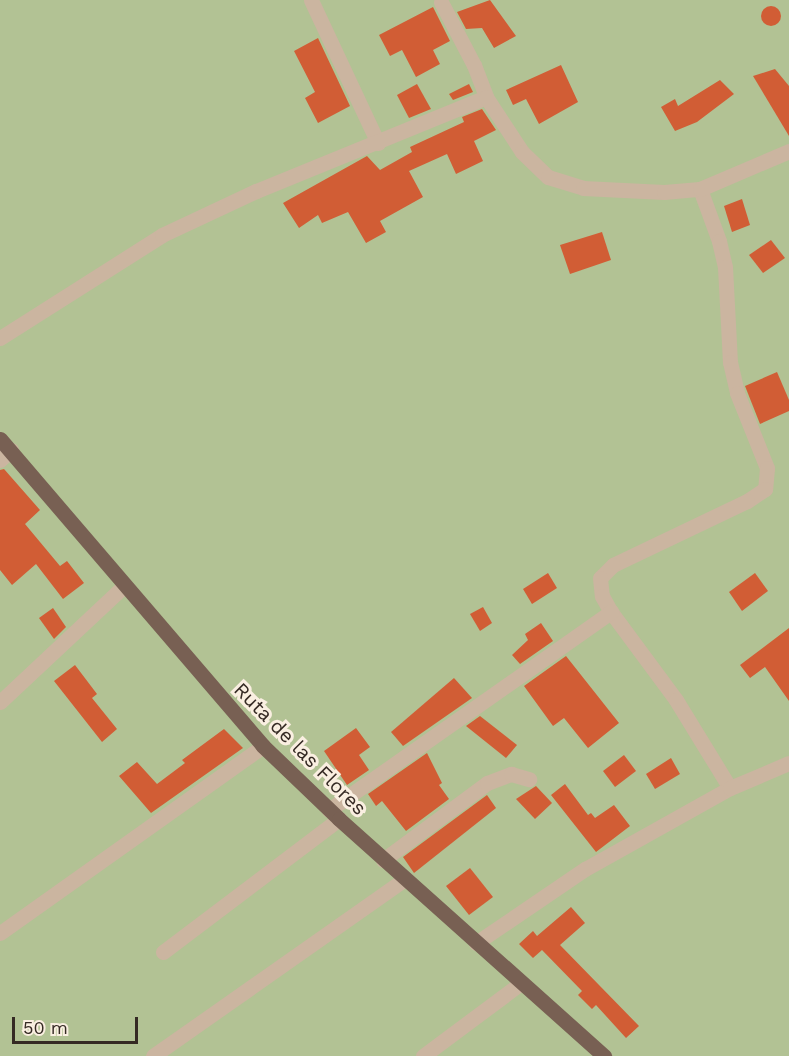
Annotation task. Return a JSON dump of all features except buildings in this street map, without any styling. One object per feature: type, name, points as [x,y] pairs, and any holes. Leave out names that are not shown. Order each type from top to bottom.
[{"type":"main road","name":"Ruta de las Flores","points":[[4,450],[263,746],[383,860],[604,1056]]},
{"type":"street","points":[[311,0],[378,142]]},
{"type":"street","points":[[441,2],[474,65],[486,97],[522,152],[548,177],[583,188],[664,192],[700,189],[789,151]]},
{"type":"street","points":[[0,338],[162,235],[256,191],[486,97]]},
{"type":"street","points":[[700,189],[719,241],[724,267],[730,362],[736,393],[766,468],[765,489],[747,501],[613,565],[600,578],[602,596],[611,612],[676,700],[730,788]]},
{"type":"street","points":[[0,702],[124,586]]},
{"type":"street","points":[[163,952],[334,814],[611,612]]},
{"type":"street","points":[[0,933],[263,746]]},
{"type":"street","points":[[476,943],[585,869],[730,788],[789,763]]},
{"type":"street","points":[[383,860],[487,783],[511,774],[529,778]]},
{"type":"street","points":[[153,1056],[405,879]]},
{"type":"street","points":[[423,1056],[521,983]]},
{"type":"green space","points":[[0,0],[789,0],[789,1056],[0,1056]]}]
